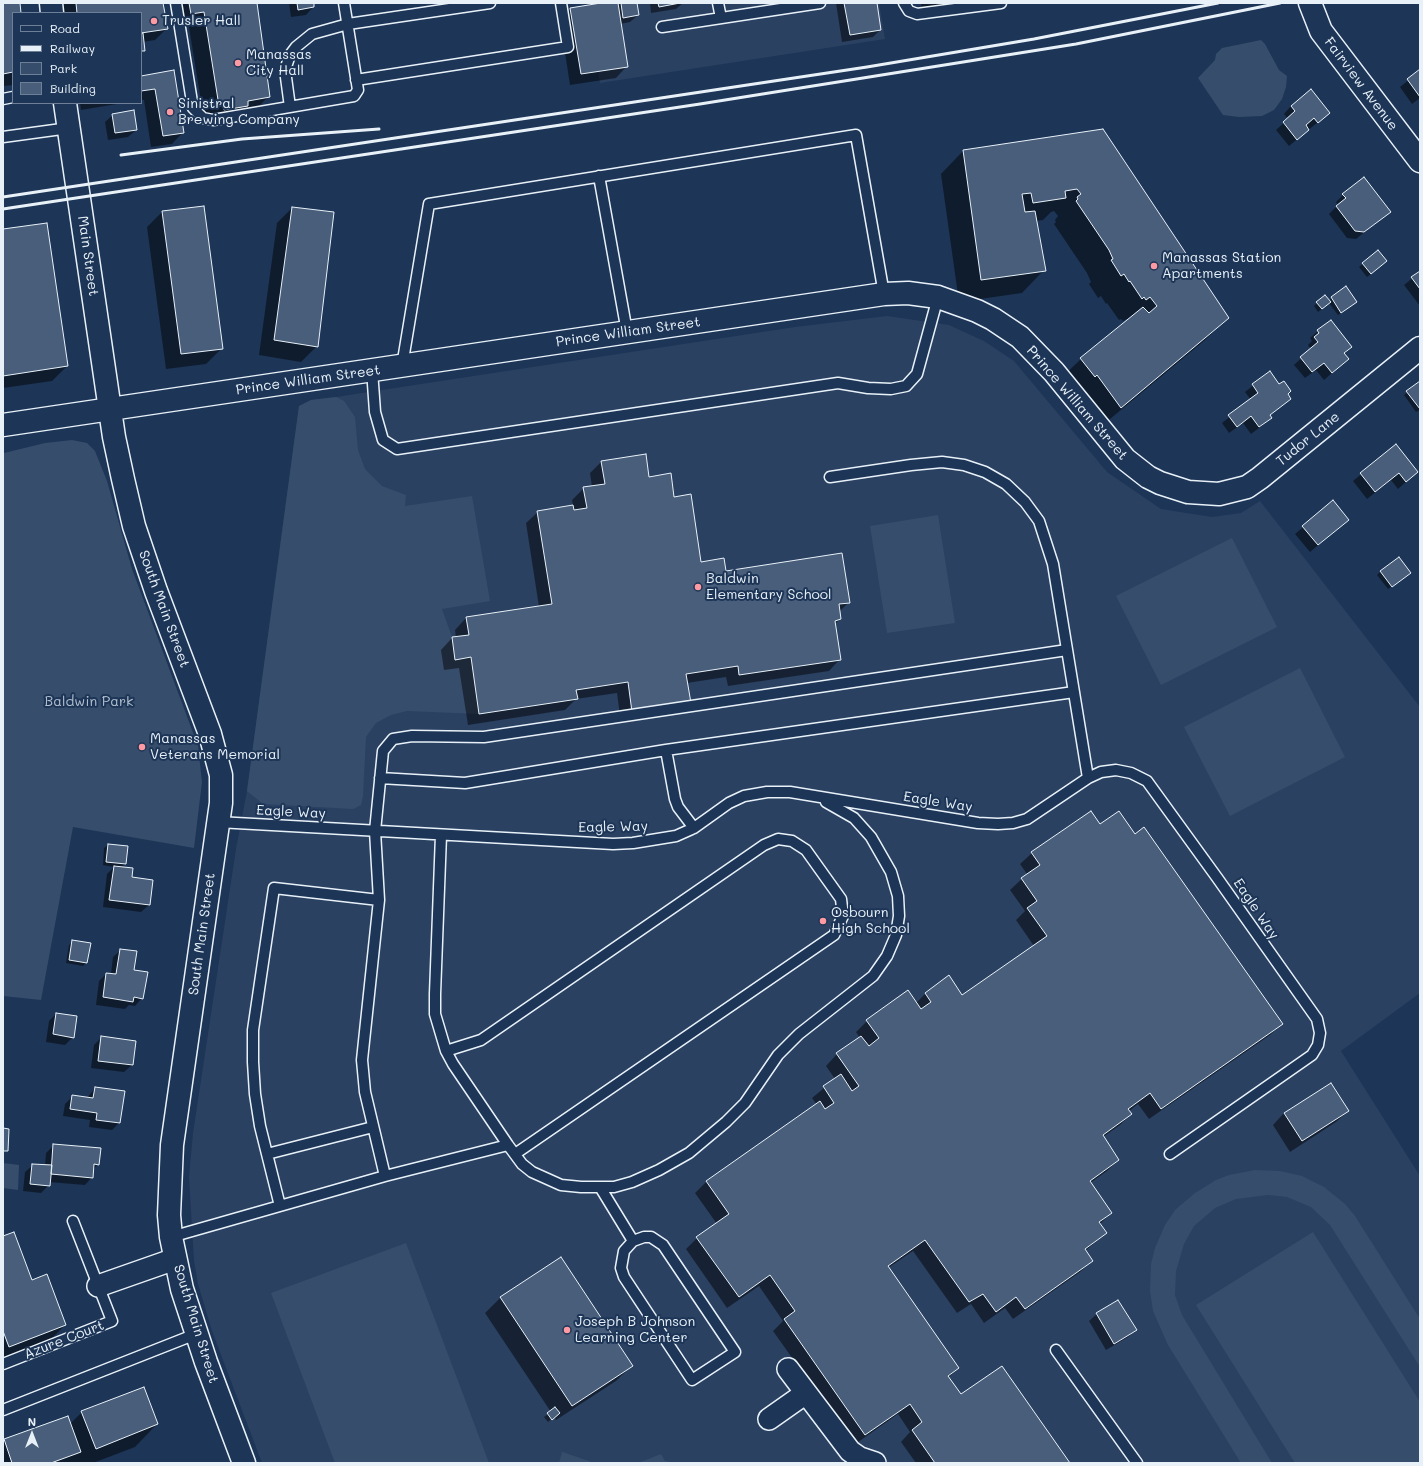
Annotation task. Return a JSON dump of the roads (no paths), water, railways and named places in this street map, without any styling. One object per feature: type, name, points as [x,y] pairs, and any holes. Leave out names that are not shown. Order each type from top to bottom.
[{"type":"street","name":"Fairview Avenue","points":[[1310,3],[1321,31],[1420,161]]},
{"type":"street","name":"Main Street","points":[[65,104],[110,409]]},
{"type":"street","name":"Prince William Street","points":[[3,425],[884,294],[908,293],[938,297],[977,311],[993,319],[1020,337],[1054,372],[1125,459],[1136,469],[1160,483],[1183,490]]},
{"type":"street","name":"Tudor Lane","points":[[1183,490],[1204,494],[1219,494],[1247,487],[1420,348]]},
{"type":"street","name":"South Main Street","points":[[110,409],[123,479],[134,526],[217,756],[222,789],[172,1146],[169,1208],[171,1237],[182,1289],[196,1334],[244,1463]]},
{"type":"street","points":[[98,1286],[175,1259]]},
{"type":"street","points":[[788,1369],[850,1451],[860,1458],[875,1463]]},
{"type":"street","points":[[769,1419],[806,1393]]},
{"type":"lane","points":[[176,3],[192,108],[203,118],[213,120],[351,98],[354,96],[358,90],[344,3]]},
{"type":"lane","points":[[290,107],[285,70],[290,55],[296,47],[312,34],[348,24],[490,3]]},
{"type":"lane","points":[[356,80],[568,47],[561,3]]},
{"type":"lane","points":[[718,3],[721,18]]},
{"type":"lane","points":[[662,27],[820,3]]},
{"type":"lane","points":[[904,3],[909,10],[917,14],[1000,3]]},
{"type":"lane","points":[[3,137],[69,128]]},
{"type":"lane","points":[[402,366],[429,204],[856,135],[884,294]]},
{"type":"lane","points":[[600,176],[627,332]]},
{"type":"lane","points":[[372,370],[374,412],[383,440],[397,449],[838,383],[868,388],[891,389],[906,386],[917,374],[938,297]]},
{"type":"lane","points":[[830,476],[942,462],[964,465],[985,472],[1006,484],[1025,502],[1039,521],[1053,564],[1088,778]]},
{"type":"lane","points":[[385,1176],[365,1092],[362,1060],[379,900],[375,831],[380,778],[383,751],[388,743],[393,739],[400,736],[484,737],[1067,650]]},
{"type":"lane","points":[[380,778],[465,783],[666,750],[1074,692]]},
{"type":"lane","points":[[666,750],[675,799],[678,807],[694,828]]},
{"type":"lane","name":"Eagle Way","points":[[218,822],[613,844],[662,840],[676,836],[694,828],[729,803],[744,796],[767,792],[790,792],[978,823],[1013,823],[1027,819],[1088,778],[1102,772],[1116,770],[1131,773],[1147,781],[1317,1020],[1320,1033],[1318,1045],[1312,1055],[1170,1154]]},
{"type":"lane","points":[[441,835],[437,902],[435,1007],[440,1033],[446,1051],[452,1064],[522,1164],[543,1178],[561,1185],[600,1188],[632,1182],[658,1170],[688,1152],[726,1122],[745,1103],[778,1055],[799,1034],[873,976],[887,956],[896,936],[899,916],[898,896],[891,872],[870,837],[854,818],[837,806],[813,796]]},
{"type":"lane","points":[[446,1051],[481,1040],[764,845],[778,839],[792,841],[806,850],[841,899],[843,916],[834,934],[757,989],[515,1154]]},
{"type":"lane","points":[[280,1206],[267,1154],[255,1094],[253,1030],[274,888],[379,900]]},
{"type":"lane","points":[[267,1154],[373,1127]]},
{"type":"lane","points":[[171,1237],[385,1176],[508,1145]]},
{"type":"lane","points":[[600,1188],[633,1241]]},
{"type":"lane","name":"Azure Court","points":[[3,1364],[112,1321],[73,1221]]},
{"type":"lane","points":[[644,1236],[651,1236],[663,1245],[735,1352],[692,1380],[624,1277],[621,1268],[621,1259],[624,1251],[633,1241],[644,1236]]},
{"type":"lane","points":[[3,1410],[196,1334]]},
{"type":"lane","points":[[1056,1350],[1137,1463]]},
{"type":"railway","points":[[3,197],[867,67],[1034,39],[1218,3]]},
{"type":"railway","points":[[3,209],[700,104],[1076,44],[1280,3]]},
{"type":"railway","points":[[121,155],[242,139],[379,129]]},
{"type":"place","name":"Trusler Hall","points":[[154,21]]},
{"type":"place","name":"Manassas City Hall","points":[[238,63]]},
{"type":"place","name":"Sinistral Brewing Company","points":[[170,112]]},
{"type":"place","name":"Manassas Station Apartments","points":[[1154,266]]},
{"type":"place","name":"Baldwin Elementary School","points":[[698,587]]},
{"type":"place","name":"Manassas Veterans Memorial","points":[[142,747]]},
{"type":"place","name":"Osbourn High School","points":[[823,921]]},
{"type":"place","name":"Joseph B Johnson Learning Center","points":[[567,1330]]},
{"type":"park label","name":"Baldwin Park","points":[[89,702]]}]
